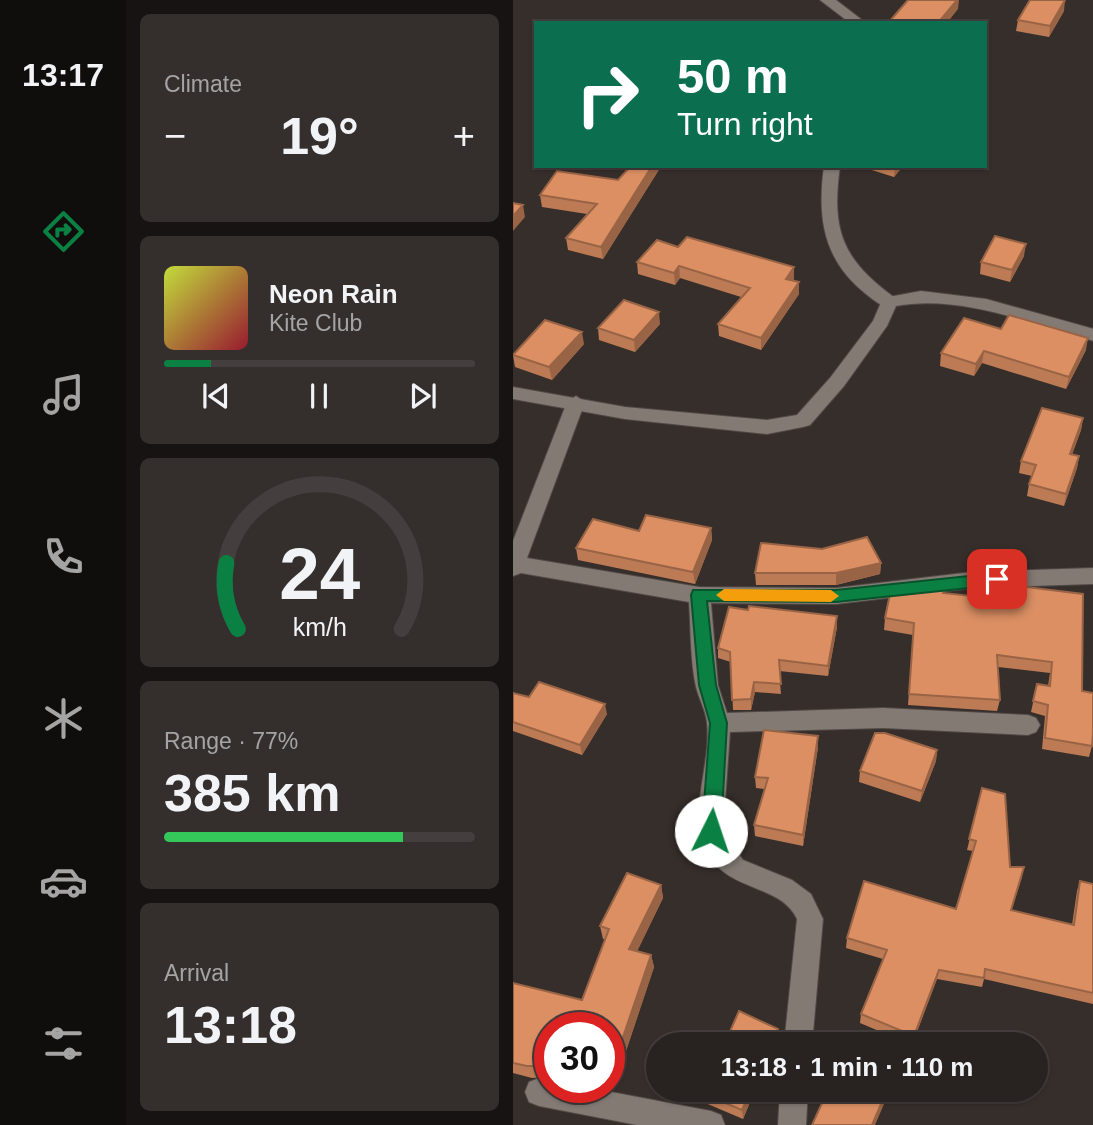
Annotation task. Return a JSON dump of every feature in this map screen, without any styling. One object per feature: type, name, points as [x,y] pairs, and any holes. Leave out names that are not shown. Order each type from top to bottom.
[{"type":"street","points":[[827,0],[856,21]]},
{"type":"street","points":[[832,168],[827,195],[830,227],[843,263],[859,281],[889,302],[921,296],[986,305],[1093,335]]},
{"type":"street","points":[[513,393],[576,402],[624,413],[767,427],[803,420],[837,382],[881,322],[889,302]]},
{"type":"street","points":[[576,402],[514,566],[699,595],[836,596],[972,580],[1093,576]]},
{"type":"street","points":[[699,595],[707,685],[719,723],[711,831],[719,850],[734,868],[783,888],[802,902],[810,919],[799,1032]]},
{"type":"street","points":[[719,723],[883,718],[1028,725]]},
{"type":"street","points":[[792,1125],[793,1102]]},
{"type":"street","points":[[600,1103],[711,1125]]},
{"type":"building","points":[[908,0],[957,0],[940,21],[890,21]]},
{"type":"building","points":[[1030,0],[1065,0],[1050,26],[1018,20]]},
{"type":"building","points":[[629,168],[651,168],[601,247],[566,238],[597,204],[540,195],[557,171],[618,180]]},
{"type":"building","points":[[513,203],[523,205],[513,216]]},
{"type":"building","points":[[995,236],[1026,244],[1012,270],[981,262]]},
{"type":"building","points":[[687,237],[794,267],[786,279],[799,282],[761,338],[718,324],[750,288],[679,266],[674,273],[637,262],[657,240],[678,247]]},
{"type":"building","points":[[624,300],[659,312],[634,340],[598,328]]},
{"type":"building","points":[[1009,315],[1088,338],[1069,377],[984,351],[976,364],[941,353],[964,318],[1001,329]]},
{"type":"building","points":[[545,320],[582,332],[549,367],[513,355]]},
{"type":"building","points":[[1042,408],[1083,418],[1070,454],[1079,456],[1066,494],[1029,484],[1036,465],[1021,461]]},
{"type":"building","points":[[646,515],[711,528],[693,572],[576,548],[593,519],[639,531]]},
{"type":"building","points":[[867,537],[881,563],[836,573],[755,573],[761,543],[822,549]]},
{"type":"building","points":[[1001,584],[1083,594],[1082,691],[1093,693],[1092,746],[1045,738],[1048,705],[1033,701],[1037,684],[1050,686],[1052,662],[997,655],[1000,700],[909,694],[914,623],[885,618],[891,589],[914,586],[944,591],[943,593],[999,599]]},
{"type":"building","points":[[749,606],[837,616],[828,666],[779,660],[781,684],[754,682],[751,699],[732,700],[730,652],[718,648],[729,607],[748,610]]},
{"type":"building","points":[[539,682],[605,704],[580,745],[513,722],[513,693],[529,697]]},
{"type":"building","points":[[764,730],[818,736],[803,835],[754,825],[768,778],[755,777]]},
{"type":"building","points":[[875,733],[885,733],[937,750],[922,791],[860,771]]},
{"type":"building","points":[[982,788],[1005,794],[1010,867],[1024,867],[1011,910],[1074,925],[1080,881],[1093,884],[1093,993],[985,969],[984,978],[939,970],[916,1032],[904,1032],[861,1014],[887,950],[847,938],[864,881],[956,909],[976,841],[969,839]]},
{"type":"building","points":[[627,873],[661,885],[629,949],[651,955],[625,1031],[625,1012],[534,1012],[534,1066],[513,1063],[513,983],[582,1000],[609,929],[600,926]]},
{"type":"building","points":[[739,1011],[778,1029],[777,1032],[730,1032]]},
{"type":"building","points":[[723,1102],[746,1102],[742,1110]]},
{"type":"building","points":[[823,1102],[882,1102],[872,1125],[812,1125]]},
{"type":"slow traffic","points":[[724,595],[831,596]]},
{"type":"route","points":[[711,831],[719,723],[707,685],[699,595],[836,596],[997,579]]}]
